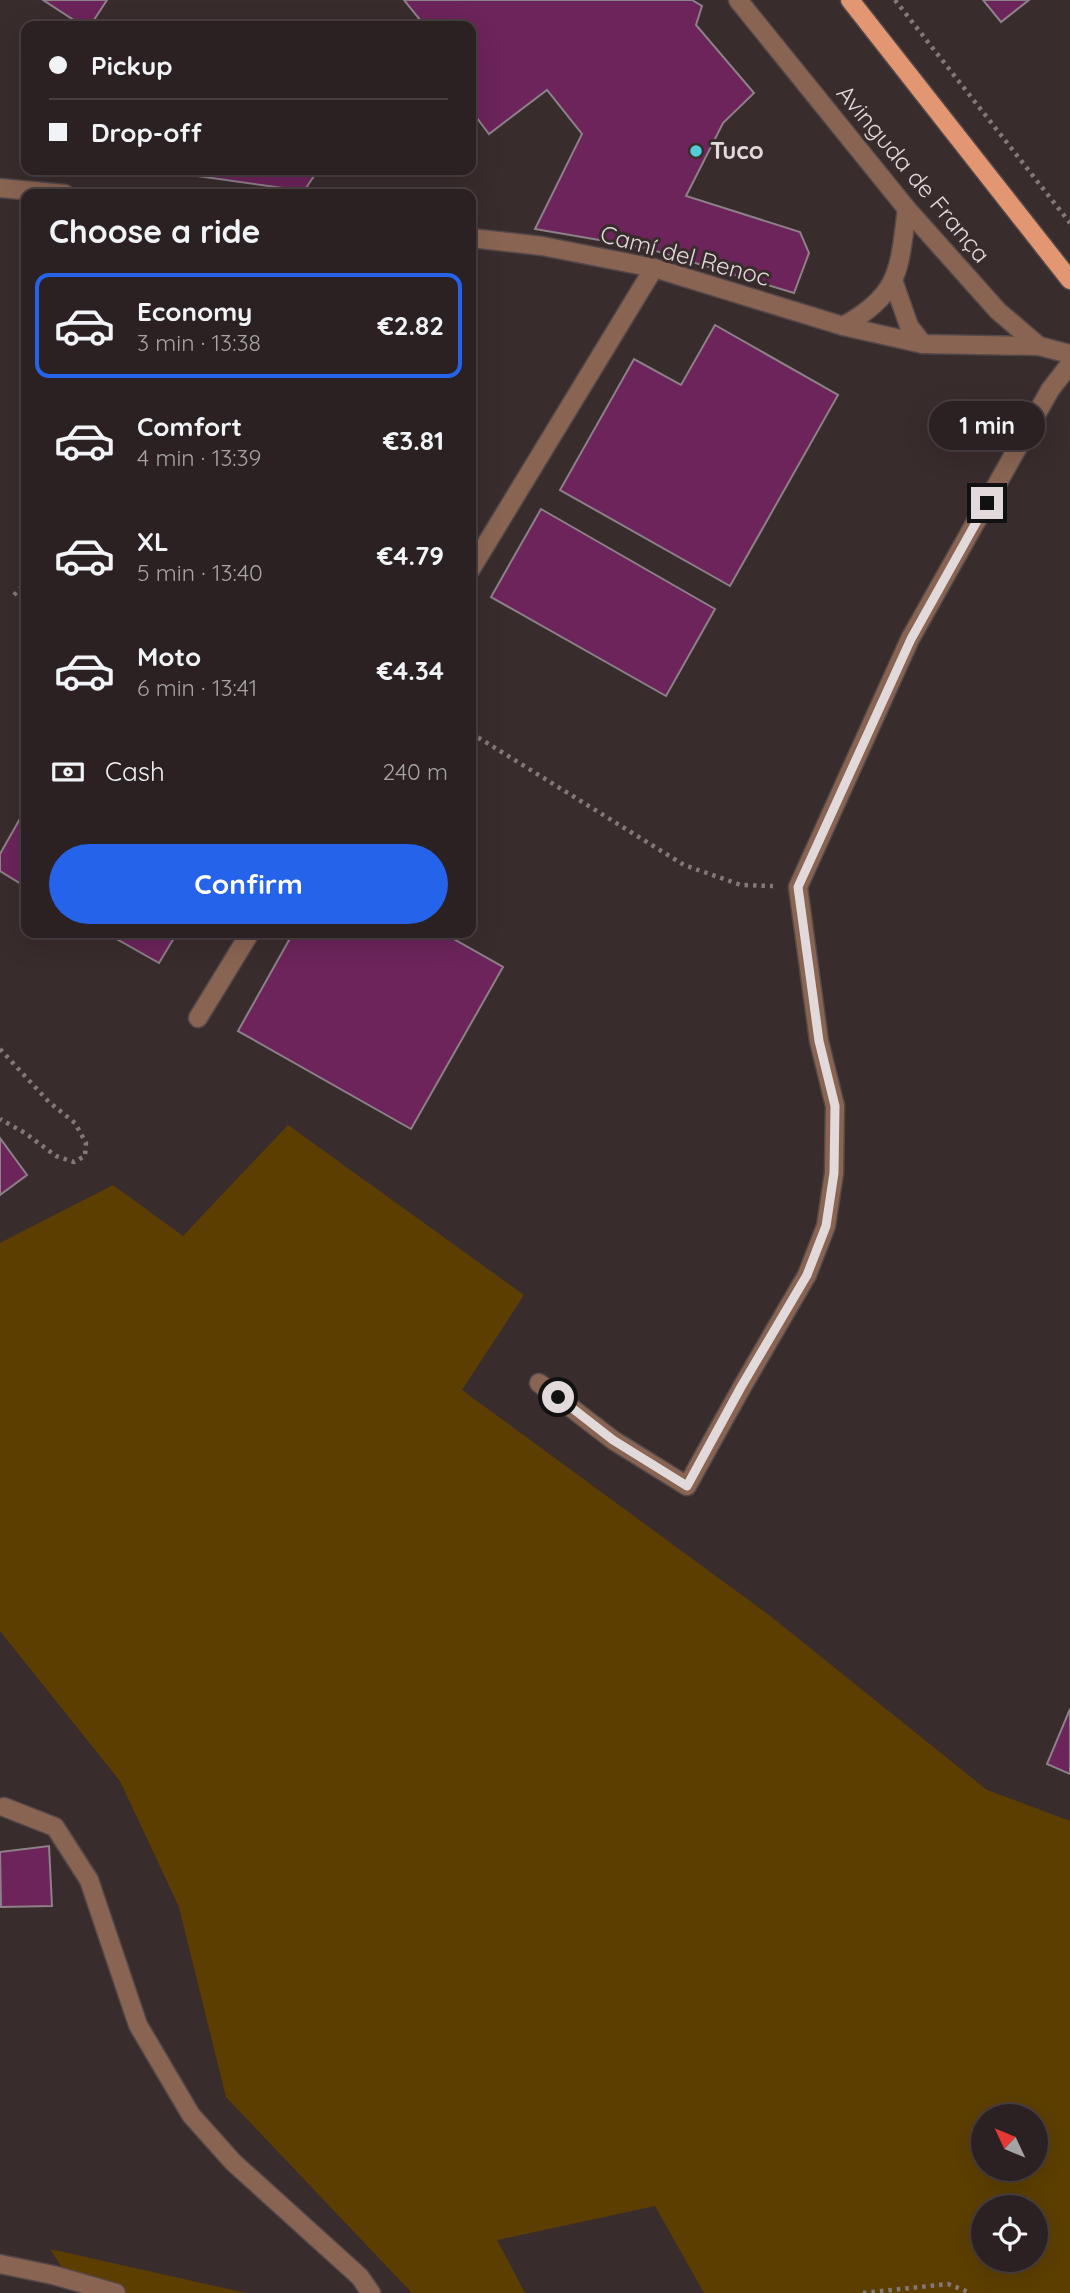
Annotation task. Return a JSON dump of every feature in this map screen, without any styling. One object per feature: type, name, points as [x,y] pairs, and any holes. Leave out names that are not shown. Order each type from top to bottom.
[{"type":"main road","points":[[850,0],[1070,280]]},
{"type":"street","name":"Avinguda de França","points":[[738,0],[907,209],[998,311],[1039,346],[1070,354]]},
{"type":"street","points":[[0,188],[21,190]]},
{"type":"street","points":[[843,326],[867,313],[894,283],[907,209]]},
{"type":"street","name":"Camí del Renoc","points":[[476,239],[542,246],[654,268],[843,326],[923,344],[1039,346]]},
{"type":"street","points":[[476,561],[654,268]]},
{"type":"street","points":[[894,283],[909,326],[923,344]]},
{"type":"street","points":[[539,1383],[613,1440],[687,1486],[807,1275],[826,1226],[834,1173],[835,1106],[819,1041],[798,887],[911,639],[1051,390],[1070,364]]},
{"type":"street","points":[[198,1018],[247,938]]},
{"type":"street","points":[[4,1807],[55,1828],[89,1880],[138,2025],[191,2116],[233,2162],[360,2277],[371,2293]]},
{"type":"street","points":[[0,2264],[53,2275],[116,2293]]},
{"type":"path","points":[[895,0],[1070,223]]},
{"type":"path","points":[[14,595],[21,587]]},
{"type":"path","points":[[476,736],[684,865],[741,886],[798,887]]},
{"type":"path","points":[[0,1049],[49,1102],[75,1123],[84,1136],[87,1150],[80,1160],[65,1160],[0,1119]]},
{"type":"path","points":[[948,2284],[950,2293]]},
{"type":"path","points":[[863,2293],[948,2284],[971,2293]]},
{"type":"shaded area","points":[[288,1125],[524,1295],[462,1390],[769,1615],[987,1790],[1070,1821],[1070,2293],[704,2293],[655,2206],[497,2240],[525,2293],[412,2293],[226,2097],[179,1907],[120,1781],[0,1631],[0,1243],[113,1185],[183,1236]]},
{"type":"shaded area","points":[[50,2249],[246,2293],[79,2293]]},
{"type":"building","points":[[43,0],[107,0],[93,21],[75,21]]},
{"type":"building","points":[[404,0],[692,0],[702,6],[696,25],[754,93],[723,123],[686,196],[800,232],[809,253],[794,293],[646,248],[535,229],[582,134],[547,90],[489,134],[476,117],[476,21],[421,21]]},
{"type":"building","points":[[983,0],[1029,0],[1001,22]]},
{"type":"building","points":[[190,175],[315,175],[305,189]]},
{"type":"building","points":[[715,325],[838,395],[730,586],[560,490],[634,359],[681,385]]},
{"type":"building","points":[[541,509],[715,609],[666,696],[491,597]]},
{"type":"building","points":[[21,817],[21,884],[0,871],[0,854]]},
{"type":"building","points":[[115,938],[174,938],[159,963]]},
{"type":"building","points":[[290,938],[452,938],[503,967],[411,1129],[238,1031]]},
{"type":"building","points":[[0,1138],[27,1175],[0,1195]]},
{"type":"building","points":[[1070,1709],[1070,1774],[1047,1764]]},
{"type":"building","points":[[49,1846],[52,1906],[1,1907],[0,1852]]},
{"type":"place","name":"Tuco","points":[[696,151]]},
{"type":"route","points":[[558,1397],[613,1440],[687,1486],[807,1275],[826,1226],[834,1173],[835,1106],[819,1041],[798,887],[911,639],[987,503]]}]
